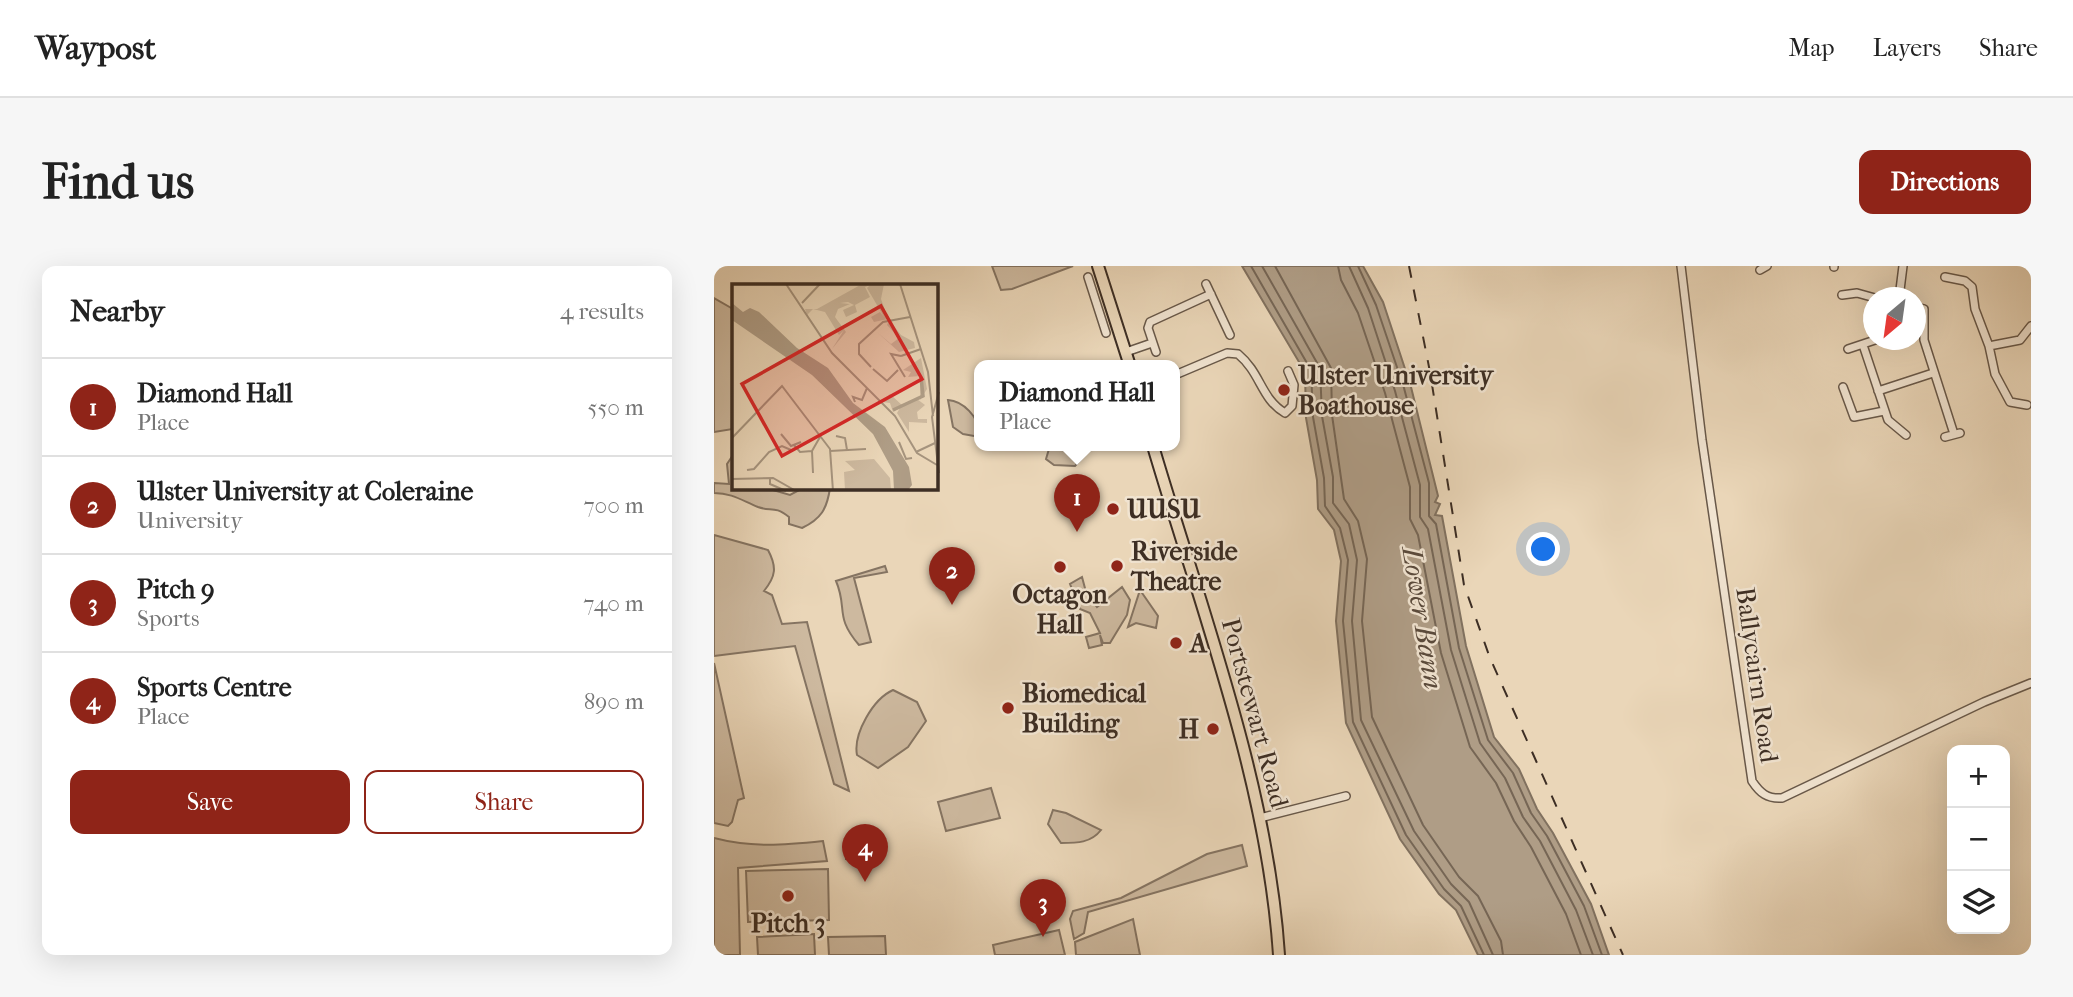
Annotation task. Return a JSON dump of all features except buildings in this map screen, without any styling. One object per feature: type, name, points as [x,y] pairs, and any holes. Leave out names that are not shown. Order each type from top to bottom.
[{"type":"main road","points":[[1098,266],[1128,360]]},
{"type":"main road","name":"Portstewart Road","points":[[1155,451],[1202,605],[1260,817],[1274,898],[1279,955]]},
{"type":"street","name":"Ballycairn Road","points":[[1681,266],[1702,440],[1749,767],[1752,781],[1759,792],[1771,799],[1782,798],[1984,702],[2031,684]]},
{"type":"street","points":[[1900,287],[1903,266]]},
{"type":"street","points":[[1088,277],[1106,333]]},
{"type":"street","points":[[1945,277],[1965,281],[1972,287],[1975,309],[1989,346],[1995,374],[2010,402],[2027,405]]},
{"type":"street","points":[[1206,284],[1230,335]]},
{"type":"street","points":[[1156,352],[1148,328],[1151,321],[1211,294]]},
{"type":"street","points":[[1842,295],[1863,295]]},
{"type":"street","points":[[1989,346],[2020,340],[2031,326]]},
{"type":"street","points":[[1126,352],[1152,343]]},
{"type":"street","points":[[1849,349],[1863,345]]},
{"type":"street","points":[[1926,347],[1933,373],[1957,433],[1945,438]]},
{"type":"street","points":[[1865,350],[1884,411],[1891,425],[1906,435]]},
{"type":"street","points":[[1180,372],[1227,353],[1238,354],[1261,381],[1271,405],[1285,413],[1292,406],[1294,385],[1288,371]]},
{"type":"street","points":[[1878,391],[1933,373]]},
{"type":"street","points":[[1835,396],[1844,390],[1854,417],[1884,411]]},
{"type":"street","points":[[1260,817],[1346,796]]},
{"type":"shaded area","points":[[992,266],[1073,266],[1012,289],[1001,290]]},
{"type":"shaded area","points":[[714,298],[732,308],[732,429],[714,432]]},
{"type":"shaded area","points":[[948,400],[959,403],[969,411],[974,418],[974,436],[963,434],[953,427]]},
{"type":"shaded area","points":[[1048,451],[1086,451],[1075,466],[1054,465],[1046,459]]},
{"type":"shaded area","points":[[732,456],[732,490],[773,490],[790,495],[799,490],[830,490],[827,502],[814,521],[802,528],[789,524],[789,517],[780,511],[714,493],[714,483],[729,484],[727,464]]},
{"type":"shaded area","points":[[714,535],[768,550],[774,571],[764,591],[772,595],[782,624],[807,622],[849,791],[834,784],[795,646],[714,656]]},
{"type":"shaded area","points":[[885,566],[887,572],[854,578],[871,642],[859,645],[844,619],[836,581]]},
{"type":"shaded area","points":[[1082,577],[1086,592],[1097,607],[1122,587],[1130,600],[1127,615],[1110,643],[1103,643],[1100,635],[1102,645],[1089,648],[1086,637],[1100,633],[1090,613],[1080,609],[1070,584]]},
{"type":"shaded area","points":[[1140,590],[1158,616],[1156,628],[1136,623],[1128,627]]},
{"type":"shaded area","points":[[714,663],[744,798],[738,800],[732,822],[728,826],[714,823]]},
{"type":"shaded area","points":[[893,690],[917,702],[926,721],[908,747],[878,768],[857,755],[858,737],[872,709]]},
{"type":"shaded area","points":[[991,788],[1000,818],[946,831],[938,802]]},
{"type":"shaded area","points":[[1053,810],[1066,813],[1101,830],[1088,840],[1061,843],[1048,824]]},
{"type":"shaded area","points":[[865,832],[871,839],[872,859],[846,859],[845,839]]},
{"type":"shaded area","points":[[714,838],[755,844],[823,841],[827,861],[738,868],[740,955],[714,955]]},
{"type":"shaded area","points":[[1242,845],[1247,866],[1088,912],[1084,933],[1074,939],[1070,919],[1073,911],[1121,898],[1207,854]]},
{"type":"shaded area","name":"Pitch 3","points":[[828,869],[829,920],[748,922],[746,871]]},
{"type":"shaded area","points":[[1133,919],[1140,955],[1076,955],[1075,942]]},
{"type":"shaded area","points":[[1059,930],[1065,955],[995,955],[993,945]]},
{"type":"shaded area","points":[[814,934],[815,955],[758,955],[757,937]]},
{"type":"shaded area","points":[[885,936],[886,955],[829,955],[828,937]]},
{"type":"water","name":"Lower Bann","points":[[1242,266],[1363,266],[1383,302],[1411,387],[1438,496],[1435,502],[1440,504],[1435,515],[1442,516],[1466,646],[1494,737],[1519,769],[1537,809],[1591,904],[1609,955],[1478,955],[1456,910],[1439,894],[1400,839],[1346,723],[1336,621],[1341,561],[1334,530],[1318,509],[1317,480],[1306,418],[1305,372]]},
{"type":"waterway","points":[[714,272],[718,266]]},
{"type":"railway","points":[[1409,266],[1430,372],[1464,585],[1490,658],[1623,955]]},
{"type":"place","name":"Ulster University Boathouse","points":[[1284,390]]},
{"type":"place","name":"UUSU","points":[[1113,509]]},
{"type":"place","name":"Diamond Hall","points":[[1077,532]]},
{"type":"place","name":"Riverside Theatre","points":[[1117,566]]},
{"type":"place","name":"Octagon Hall","points":[[1060,567]]},
{"type":"place","name":"Ulster University at Coleraine","points":[[952,605]]},
{"type":"place","name":"A","points":[[1176,643]]},
{"type":"place","name":"Biomedical Building","points":[[1008,708]]},
{"type":"place","name":"H","points":[[1213,729]]},
{"type":"place","name":"Sports Centre","points":[[865,882]]},
{"type":"place","name":"Pitch 3","points":[[788,896]]},
{"type":"place","name":"Pitch 9","points":[[1043,937]]}]
